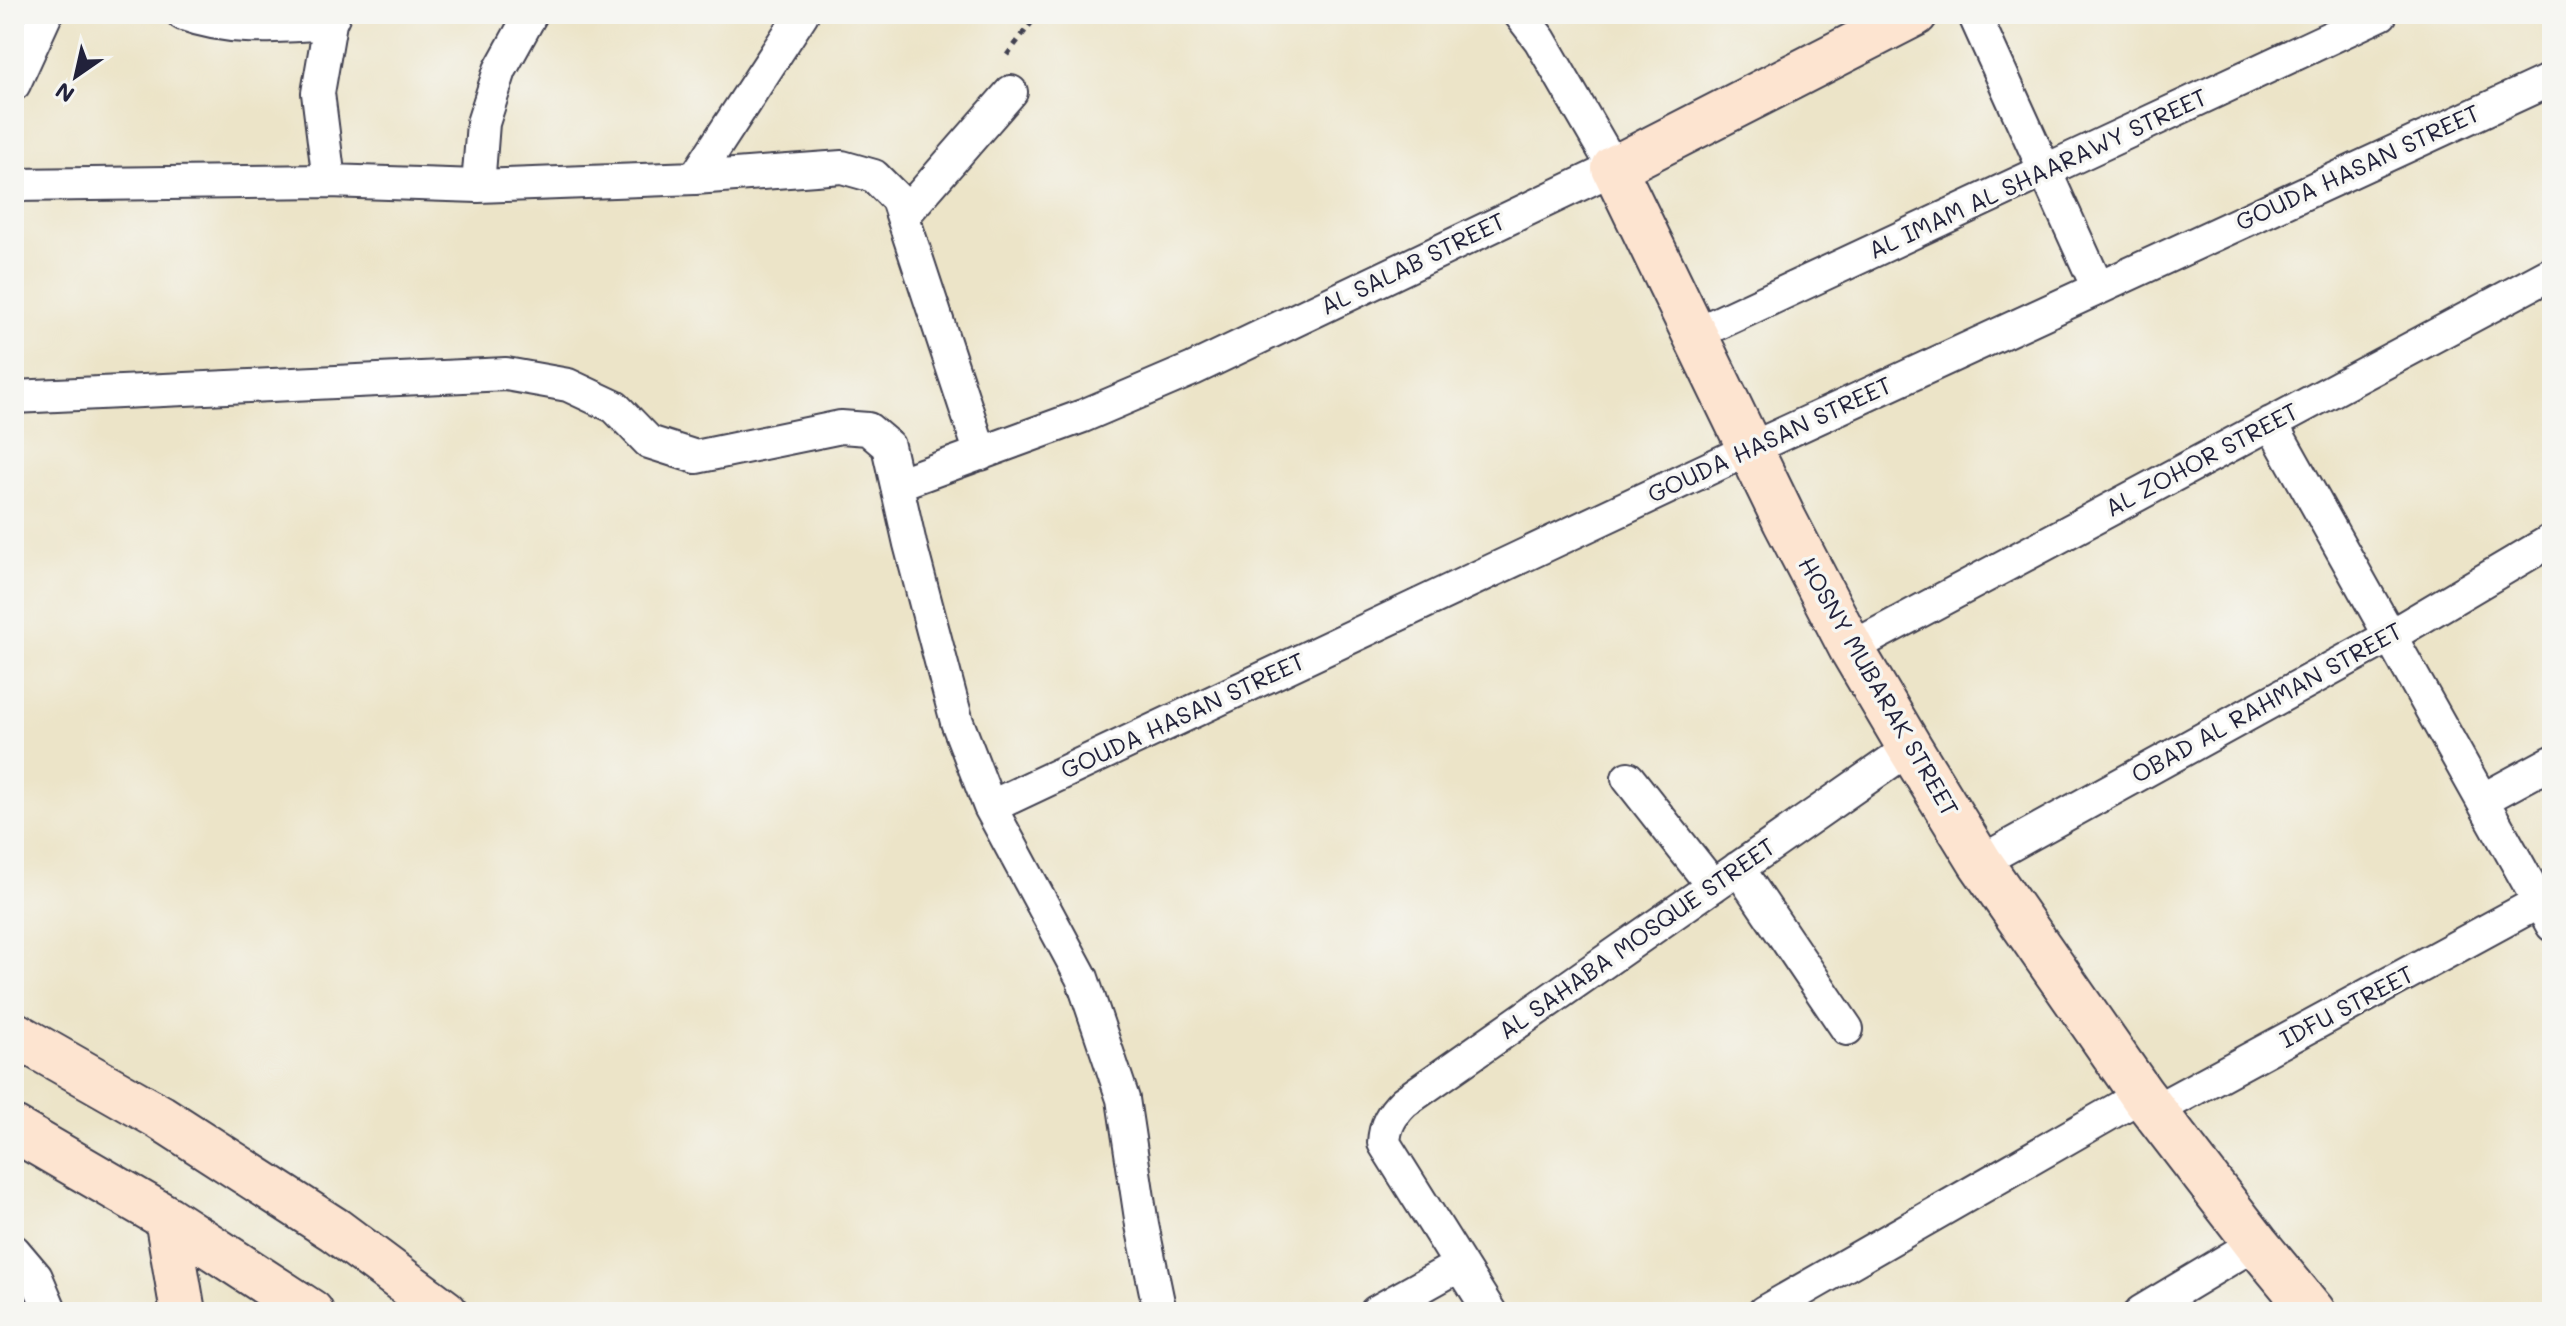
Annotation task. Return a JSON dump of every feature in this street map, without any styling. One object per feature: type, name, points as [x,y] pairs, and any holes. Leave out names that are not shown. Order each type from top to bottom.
[{"type":"street","points":[[14,84],[46,14]]},
{"type":"street","points":[[183,14],[205,22],[243,28],[332,18],[318,93],[329,181]]},
{"type":"street","points":[[478,186],[483,123],[495,83],[531,14]]},
{"type":"street","points":[[695,178],[802,14]]},
{"type":"street","name":"HOSNY MUBARAK STREET","points":[[1520,14],[1540,40],[1614,168],[1750,449],[1851,648],[1910,748],[1980,862],[2148,1103],[2313,1312]]},
{"type":"street","name":"AL SALAB STREET","points":[[897,484],[1083,416],[1193,369],[1614,168],[1915,14]]},
{"type":"street","points":[[1974,14],[2098,288]]},
{"type":"street","name":"AL IMAM AL SHAARAWY STREET","points":[[1695,334],[2381,14]]},
{"type":"street","name":"GOUDA HASAN STREET","points":[[990,807],[1750,449],[2552,79]]},
{"type":"street","points":[[903,216],[1011,92]]},
{"type":"street","points":[[14,185],[329,181],[478,186],[695,178],[842,167],[874,176],[897,199],[981,454]]},
{"type":"street","name":"AL ZOHOR STREET","points":[[1851,648],[2552,273]]},
{"type":"street","points":[[14,397],[506,374],[568,385],[615,407],[649,442],[696,457],[841,427],[868,429],[888,446],[910,544],[957,722],[990,807],[1082,978],[1123,1099],[1142,1225],[1160,1312]]},
{"type":"street","points":[[2271,423],[2546,913]]},
{"type":"street","name":"OBAD AL RAHMAN STREET","points":[[1980,862],[2390,636],[2552,540]]},
{"type":"street","name":"AL SAHABA MOSQUE STREET","points":[[1460,1265],[1384,1143],[1388,1121],[1404,1102],[1910,748]]},
{"type":"street","points":[[2482,800],[2552,762]]},
{"type":"street","points":[[1628,778],[1725,877],[1847,1029]]},
{"type":"street","name":"IDFU STREET","points":[[1764,1312],[2148,1103],[2546,913]]},
{"type":"street","points":[[14,1034],[160,1117],[335,1230],[445,1312]]},
{"type":"street","points":[[14,1129],[167,1218],[311,1312]]},
{"type":"street","points":[[167,1218],[183,1312]]},
{"type":"street","points":[[2141,1312],[2256,1243]]},
{"type":"street","points":[[14,1251],[36,1277],[51,1312]]},
{"type":"street","points":[[1376,1312],[1460,1265],[1490,1312]]}]
